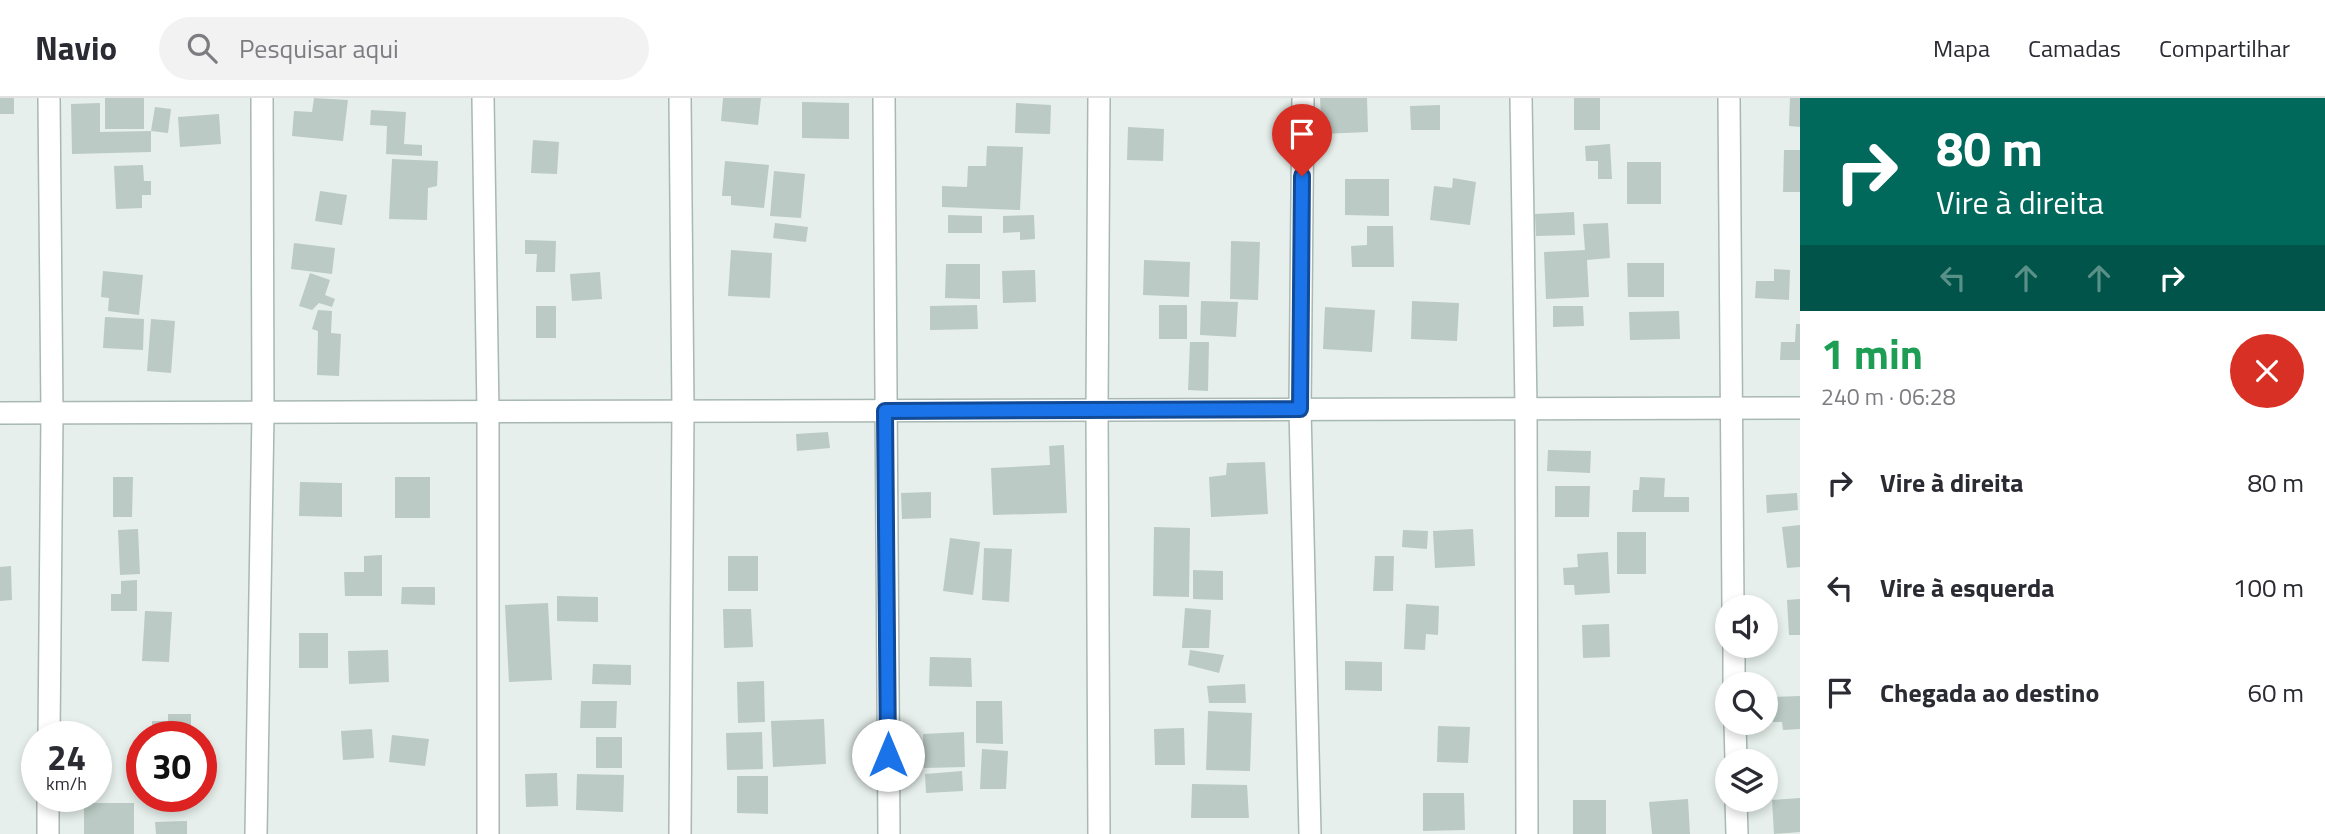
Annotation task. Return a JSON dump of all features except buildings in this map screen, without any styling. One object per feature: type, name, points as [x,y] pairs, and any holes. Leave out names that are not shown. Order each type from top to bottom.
[{"type":"street","points":[[48,98],[52,414],[49,721]]},
{"type":"street","points":[[256,834],[262,413],[262,98]]},
{"type":"street","points":[[483,98],[488,412],[488,834]]},
{"type":"street","points":[[680,98],[683,410],[680,834]]},
{"type":"street","points":[[884,98],[889,834]]},
{"type":"street","points":[[1099,98],[1099,834]]},
{"type":"street","points":[[1303,98],[1300,409],[1310,834]]},
{"type":"street","points":[[1521,98],[1526,408],[1527,834]]},
{"type":"street","points":[[1729,98],[1733,595]]},
{"type":"street","points":[[0,413],[1800,408]]},
{"type":"street","points":[[48,812],[48,834]]},
{"type":"street","points":[[1736,812],[1737,834]]},
{"type":"route","points":[[888,755],[885,411],[1300,409],[1302,176]]}]
